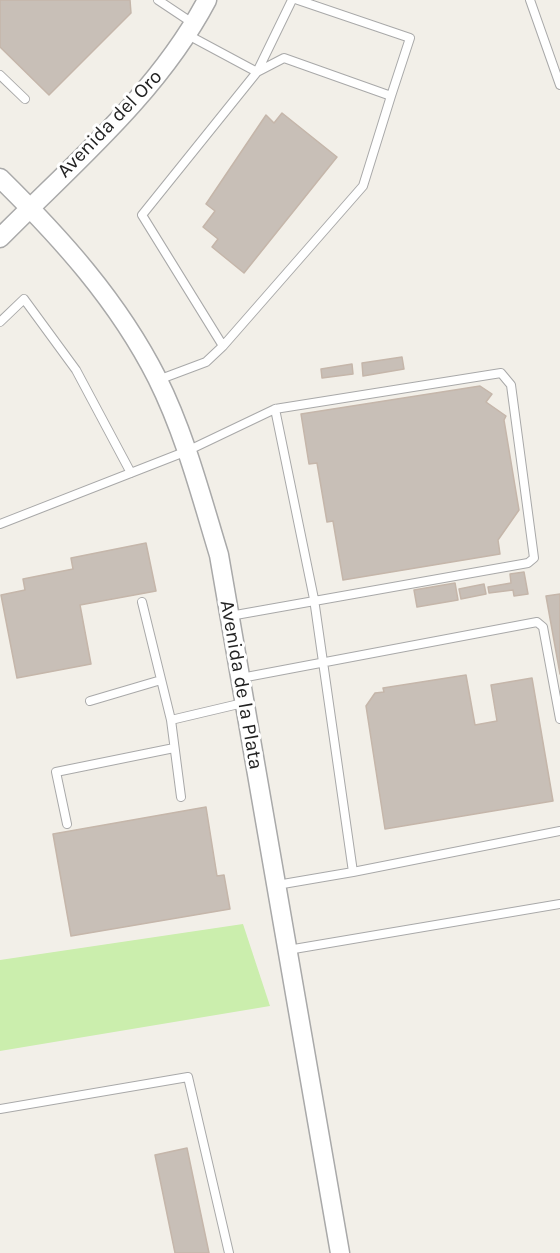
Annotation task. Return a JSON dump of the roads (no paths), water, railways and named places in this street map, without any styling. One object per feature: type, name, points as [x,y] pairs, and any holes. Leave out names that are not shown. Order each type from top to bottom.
[{"type":"street","name":"Avenida del Oro","points":[[0,238],[155,80],[191,30],[207,0]]},
{"type":"street","name":"Avenida de la Plata","points":[[0,178],[30,207],[100,285],[130,327],[158,380],[187,451],[219,555],[340,1253]]},
{"type":"lane","points":[[158,0],[191,30],[257,72]]},
{"type":"lane","points":[[223,346],[142,215],[257,72],[292,0]]},
{"type":"lane","points":[[158,380],[206,362],[223,346],[363,186],[410,38],[298,0]]},
{"type":"lane","points":[[530,0],[560,85]]},
{"type":"lane","points":[[257,72],[284,58],[391,96]]},
{"type":"lane","points":[[0,75],[25,99]]},
{"type":"lane","points":[[0,322],[24,298],[76,370],[131,472]]},
{"type":"lane","points":[[0,524],[187,451],[275,409],[501,373],[511,385],[534,558],[528,563],[314,599],[230,616]]},
{"type":"lane","points":[[275,409],[325,663],[353,872]]},
{"type":"lane","points":[[142,602],[171,720],[181,797]]},
{"type":"lane","points":[[239,679],[537,622],[543,627],[560,719]]},
{"type":"lane","points":[[90,701],[161,680]]},
{"type":"lane","points":[[171,720],[243,703]]},
{"type":"lane","points":[[67,824],[56,772],[174,748]]},
{"type":"lane","points":[[275,885],[560,831]]},
{"type":"lane","points":[[287,950],[560,904]]},
{"type":"lane","points":[[0,1109],[188,1077],[229,1253]]}]
